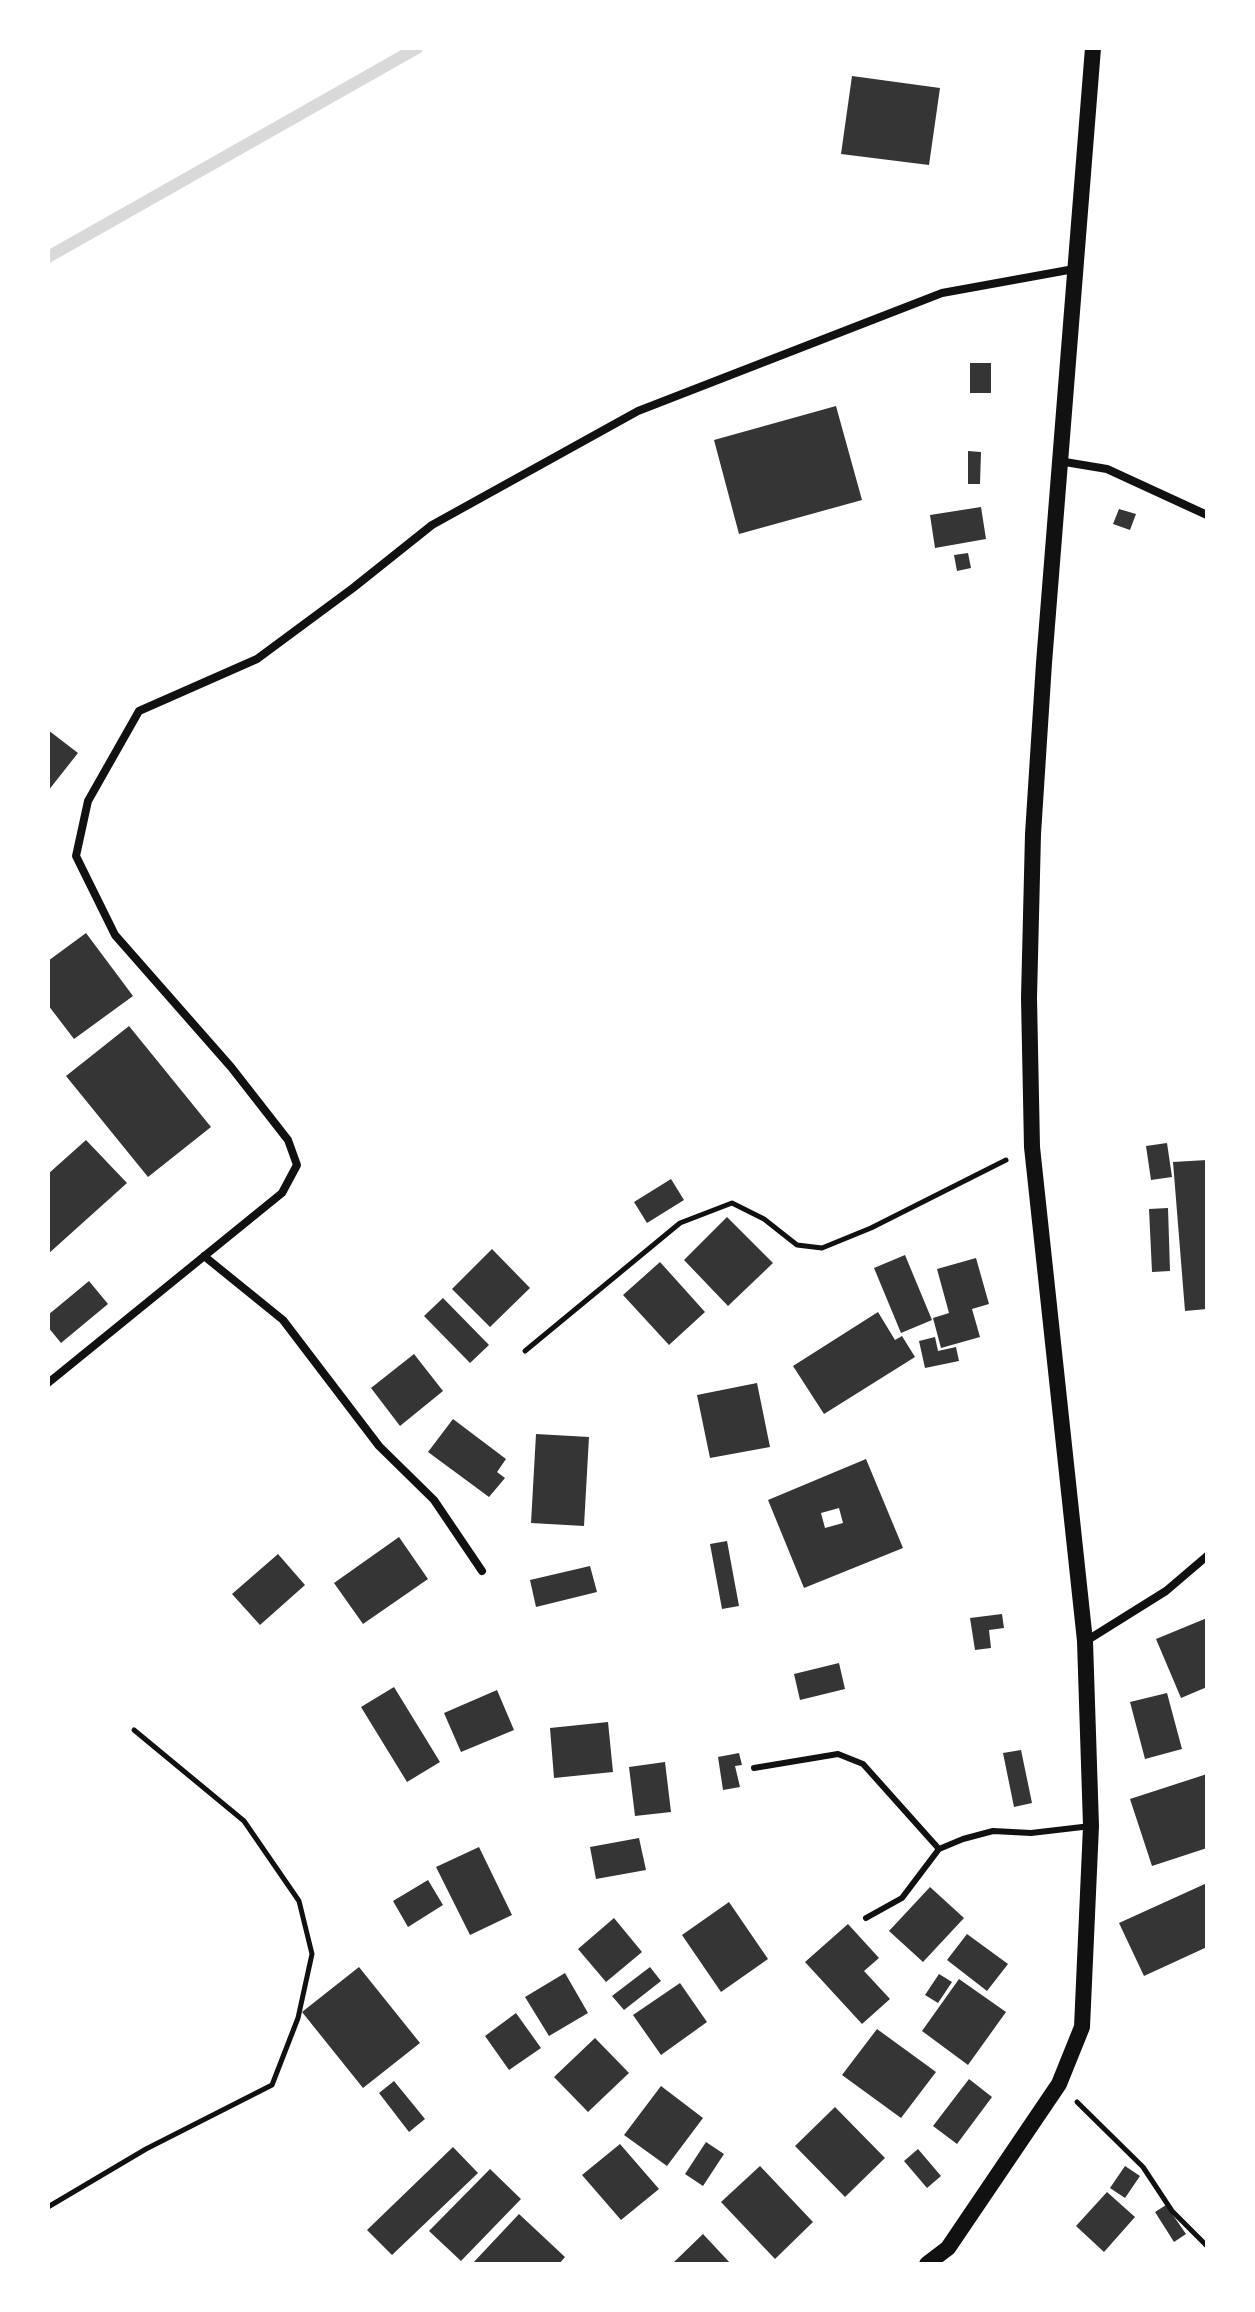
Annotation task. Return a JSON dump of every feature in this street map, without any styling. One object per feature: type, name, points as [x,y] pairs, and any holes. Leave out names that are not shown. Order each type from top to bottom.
[{"type":"main road","points":[[927,2264],[948,2248],[1059,2084],[1082,2027],[1091,1826],[1085,1641],[1032,1147],[1029,998],[1033,834],[1059,461],[1093,48]]},
{"type":"street","points":[[48,1383],[282,1193],[297,1165],[288,1140],[231,1067],[115,935],[76,856],[88,801],[139,711],[257,659],[432,525],[638,411],[942,293],[1075,269]]},
{"type":"street","points":[[1059,461],[1107,469],[1207,515]]},
{"type":"street","points":[[204,1256],[283,1320],[379,1446],[434,1500],[482,1571]]},
{"type":"street","points":[[1085,1641],[1166,1591],[1207,1556]]},
{"type":"lane","points":[[754,1768],[838,1754],[863,1764],[939,1849]]},
{"type":"lane","points":[[866,1918],[902,1898],[939,1849],[963,1839],[993,1831],[1031,1833],[1091,1826]]},
{"type":"path","points":[[525,1351],[680,1223],[732,1203],[764,1219],[797,1245],[822,1248],[871,1228],[1032,1147]]},
{"type":"path","points":[[48,2207],[146,2149],[272,2085],[298,2018],[312,1954],[299,1901],[244,1821],[134,1730]]},
{"type":"path","points":[[1059,2084],[1143,2167],[1172,2211],[1207,2246]]},
{"type":"building","points":[[852,76],[940,88],[929,165],[841,154]]},
{"type":"building","points":[[970,363],[991,363],[991,393],[970,393]]},
{"type":"building","points":[[836,406],[862,500],[739,534],[714,440]]},
{"type":"building","points":[[968,451],[981,452],[980,484],[968,484]]},
{"type":"building","points":[[981,507],[986,539],[935,548],[930,515]]},
{"type":"building","points":[[1119,509],[1136,514],[1130,530],[1113,524]]},
{"type":"building","points":[[968,553],[971,568],[957,571],[954,555]]},
{"type":"building","points":[[48,730],[78,753],[48,791]]},
{"type":"building","points":[[86,933],[133,996],[74,1039],[48,1005],[48,961]]},
{"type":"building","points":[[129,1026],[211,1127],[148,1177],[66,1076]]},
{"type":"building","points":[[86,1140],[127,1183],[48,1254],[48,1174]]},
{"type":"building","points":[[1167,1143],[1172,1177],[1151,1180],[1146,1146]]},
{"type":"building","points":[[1207,1160],[1207,1309],[1185,1311],[1173,1162]]},
{"type":"building","points":[[671,1179],[684,1200],[647,1223],[634,1202]]},
{"type":"building","points":[[1168,1208],[1170,1271],[1152,1272],[1149,1209]]},
{"type":"building","points":[[727,1217],[773,1263],[728,1306],[684,1260]]},
{"type":"building","points":[[492,1249],[530,1288],[490,1327],[452,1289]]},
{"type":"building","points":[[905,1255],[932,1320],[901,1333],[874,1268]]},
{"type":"building","points":[[976,1258],[989,1304],[972,1309],[980,1337],[941,1348],[933,1318],[949,1313],[937,1269]]},
{"type":"building","points":[[660,1262],[705,1312],[669,1345],[623,1295]]},
{"type":"building","points":[[89,1281],[108,1304],[61,1343],[48,1327],[48,1315]]},
{"type":"building","points":[[443,1298],[489,1345],[470,1363],[424,1316]]},
{"type":"building","points":[[878,1312],[895,1340],[902,1336],[915,1357],[824,1414],[793,1366]]},
{"type":"building","points":[[935,1337],[938,1351],[956,1347],[959,1361],[925,1368],[919,1341]]},
{"type":"building","points":[[414,1354],[443,1391],[400,1426],[371,1388]]},
{"type":"building","points":[[757,1383],[770,1447],[710,1458],[697,1395]]},
{"type":"building","points":[[453,1419],[506,1459],[497,1472],[505,1478],[489,1497],[428,1452]]},
{"type":"building","points":[[536,1434],[589,1437],[584,1526],[531,1523]]},
{"type":"building","points":[[866,1459],[903,1548],[804,1588],[768,1500]],"holes":[[[839,1508],[843,1523],[825,1528],[821,1513]]]},
{"type":"building","points":[[399,1537],[428,1579],[363,1624],[334,1583]]},
{"type":"building","points":[[727,1541],[739,1606],[722,1609],[710,1544]]},
{"type":"building","points":[[278,1554],[305,1585],[260,1625],[232,1594]]},
{"type":"building","points":[[590,1566],[597,1592],[536,1607],[530,1580]]},
{"type":"building","points":[[1002,1614],[1004,1628],[989,1630],[991,1648],[975,1650],[970,1618]]},
{"type":"building","points":[[1207,1618],[1207,1687],[1181,1698],[1156,1639]]},
{"type":"building","points":[[839,1663],[845,1689],[800,1700],[794,1674]]},
{"type":"building","points":[[394,1687],[440,1762],[407,1782],[361,1707]]},
{"type":"building","points":[[497,1690],[514,1730],[461,1752],[444,1713]]},
{"type":"building","points":[[1167,1693],[1182,1749],[1145,1759],[1130,1702]]},
{"type":"building","points":[[608,1722],[613,1772],[554,1778],[550,1728]]},
{"type":"building","points":[[1021,1750],[1032,1803],[1014,1807],[1003,1753]]},
{"type":"building","points":[[739,1753],[742,1765],[735,1766],[740,1787],[723,1790],[718,1757]]},
{"type":"building","points":[[665,1762],[671,1812],[635,1816],[629,1767]]},
{"type":"building","points":[[1207,1774],[1207,1848],[1152,1866],[1130,1799]]},
{"type":"building","points":[[639,1838],[646,1870],[596,1879],[590,1847]]},
{"type":"building","points":[[479,1847],[512,1915],[470,1935],[436,1867]]},
{"type":"building","points":[[428,1880],[443,1905],[408,1927],[393,1901]]},
{"type":"building","points":[[1207,1883],[1207,1947],[1144,1976],[1119,1923]]},
{"type":"building","points":[[930,1887],[964,1918],[923,1962],[889,1931]]},
{"type":"building","points":[[729,1902],[768,1959],[721,1992],[682,1935]]},
{"type":"building","points":[[614,1918],[642,1952],[606,1982],[578,1949]]},
{"type":"building","points":[[848,1924],[879,1958],[864,1971],[890,1999],[862,2024],[805,1962]]},
{"type":"building","points":[[967,1934],[1008,1964],[987,1991],[947,1960]]},
{"type":"building","points":[[359,1967],[420,2043],[363,2088],[302,2012]]},
{"type":"building","points":[[650,1967],[661,1981],[624,2010],[612,1996]]},
{"type":"building","points":[[565,1973],[588,2013],[549,2036],[525,1997]]},
{"type":"building","points":[[939,1974],[952,1982],[938,2003],[925,1995]]},
{"type":"building","points":[[959,1979],[1006,2012],[968,2065],[922,2031]]},
{"type":"building","points":[[680,1983],[707,2022],[661,2055],[633,2015]]},
{"type":"building","points":[[516,2013],[541,2048],[509,2070],[485,2036]]},
{"type":"building","points":[[877,2029],[936,2072],[901,2118],[842,2075]]},
{"type":"building","points":[[595,2038],[629,2073],[588,2112],[554,2077]]},
{"type":"building","points":[[969,2079],[992,2097],[957,2144],[933,2126]]},
{"type":"building","points":[[394,2081],[425,2119],[409,2132],[379,2093]]},
{"type":"building","points":[[661,2086],[703,2118],[667,2166],[624,2135]]},
{"type":"building","points":[[835,2107],[885,2158],[845,2197],[795,2146]]},
{"type":"building","points":[[706,2142],[724,2154],[703,2186],[685,2174]]},
{"type":"building","points":[[620,2144],[659,2189],[621,2220],[582,2175]]},
{"type":"building","points":[[453,2147],[478,2173],[392,2255],[367,2230]]},
{"type":"building","points":[[918,2149],[941,2176],[927,2188],[904,2161]]},
{"type":"building","points":[[760,2166],[813,2222],[775,2259],[721,2202]]},
{"type":"building","points":[[1125,2166],[1140,2176],[1125,2198],[1110,2188]]},
{"type":"building","points":[[490,2169],[521,2199],[461,2261],[429,2231]]},
{"type":"building","points":[[1107,2192],[1135,2217],[1104,2252],[1076,2226]]},
{"type":"building","points":[[1166,2205],[1186,2234],[1174,2242],[1155,2212]]},
{"type":"building","points":[[519,2214],[565,2257],[559,2264],[472,2264]]},
{"type":"building","points":[[703,2234],[731,2264],[672,2264]]},
{"type":"waterway","points":[[48,257],[417,48]]}]
